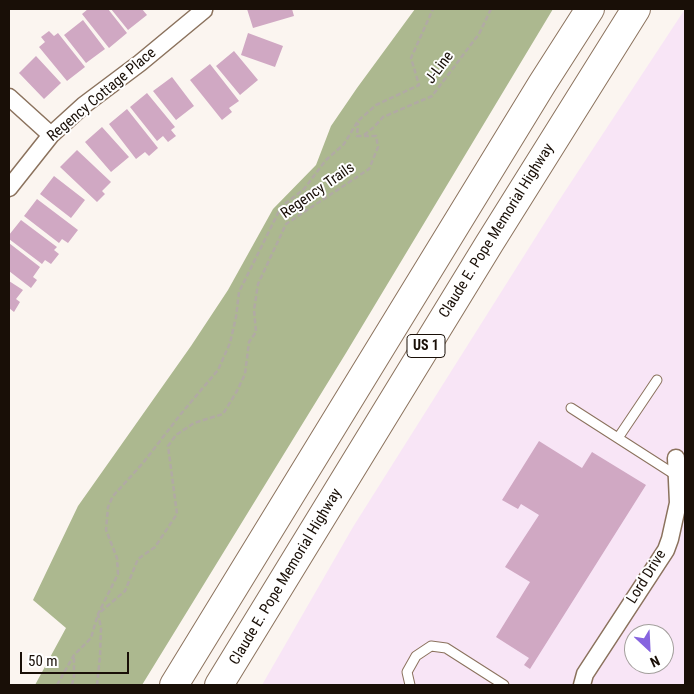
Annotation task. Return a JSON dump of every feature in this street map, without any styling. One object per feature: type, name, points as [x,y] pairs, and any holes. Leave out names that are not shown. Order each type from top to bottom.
[{"type":"highway","name":"US 1","points":[[174,685],[542,84],[590,9]]},
{"type":"highway","name":"Claude E. Pope Memorial Highway","points":[[219,685],[488,244],[636,9]]},
{"type":"street","name":"Regency Cottage Place","points":[[9,188],[51,135],[84,106],[148,57],[204,10]]},
{"type":"street","points":[[9,96],[51,135]]},
{"type":"street","name":"Lord Drive","points":[[582,685],[585,674],[666,550],[678,503],[676,458]]},
{"type":"lane","points":[[618,438],[658,380]]},
{"type":"lane","points":[[571,408],[677,476]]},
{"type":"lane","points":[[410,685],[407,672],[416,656],[431,646],[446,648],[504,685]]},
{"type":"path","name":"Regency Trails","points":[[57,685],[74,655],[91,638],[98,614],[118,574],[117,558],[106,530],[108,507],[113,496],[149,456],[218,370],[230,343],[239,292],[281,207],[304,189],[326,160],[344,144],[358,120],[376,105],[419,85],[411,58],[433,9]]},
{"type":"path","name":"J-Line","points":[[362,136],[374,128],[383,116],[432,96],[480,34],[491,9]]},
{"type":"path","points":[[358,120],[358,136],[362,136]]},
{"type":"path","name":"Regency Trails","points":[[98,614],[125,591],[138,559],[155,547],[177,514],[168,446],[176,435],[194,423],[223,414],[245,374],[249,342],[256,332],[254,310],[258,284],[286,224],[369,169],[378,147],[376,136],[362,136]]},
{"type":"path","points":[[96,685],[101,628],[98,614]]},
{"type":"path","points":[[72,685],[74,655]]},
{"type":"shaded area","points":[[685,9],[685,685],[262,685],[353,527],[556,205]]},
{"type":"green space","points":[[415,9],[553,9],[346,353],[142,685],[35,685],[66,628],[33,600],[78,506],[191,346],[228,290],[273,209],[316,165],[331,126]]},
{"type":"building","points":[[88,9],[108,9],[127,33],[109,48],[82,14]]},
{"type":"building","points":[[111,9],[142,9],[147,15],[128,30]]},
{"type":"building","points":[[247,9],[292,9],[294,16],[253,28]]},
{"type":"building","points":[[83,20],[105,49],[86,63],[64,35]]},
{"type":"building","points":[[49,31],[54,36],[58,33],[85,67],[67,81],[39,47],[45,42],[41,37]]},
{"type":"building","points":[[248,33],[283,46],[275,67],[241,55]]},
{"type":"building","points":[[234,51],[258,80],[240,95],[216,66]]},
{"type":"building","points":[[36,56],[61,83],[44,99],[19,73]]},
{"type":"building","points":[[210,64],[239,101],[229,108],[232,112],[222,120],[190,80]]},
{"type":"building","points":[[172,77],[194,106],[176,120],[153,91]]},
{"type":"building","points":[[147,93],[175,127],[171,130],[176,136],[168,142],[163,136],[157,141],[130,107]]},
{"type":"building","points":[[127,109],[158,148],[149,156],[145,152],[136,159],[109,124]]},
{"type":"building","points":[[102,127],[129,157],[111,172],[85,142]]},
{"type":"building","points":[[77,150],[111,182],[102,191],[105,194],[97,202],[60,167]]},
{"type":"building","points":[[54,176],[85,200],[71,218],[40,194]]},
{"type":"building","points":[[37,199],[78,230],[68,243],[62,239],[59,243],[24,216]]},
{"type":"building","points":[[21,220],[57,247],[54,250],[59,254],[51,264],[45,260],[42,264],[9,239],[9,235]]},
{"type":"building","points":[[9,243],[40,267],[33,277],[37,280],[31,288],[9,271]]},
{"type":"building","points":[[9,281],[23,290],[16,299],[20,302],[14,312],[9,308]]},
{"type":"building","points":[[539,441],[582,468],[592,452],[646,485],[530,669],[524,665],[529,658],[496,637],[530,582],[505,567],[539,515],[521,504],[518,509],[502,500]]}]
